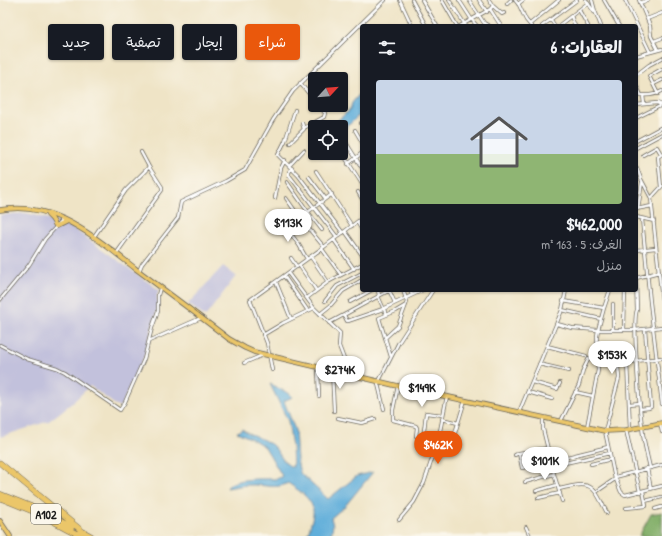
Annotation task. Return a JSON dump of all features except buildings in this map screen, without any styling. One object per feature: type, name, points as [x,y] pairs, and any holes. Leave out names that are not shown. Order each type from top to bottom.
[{"type":"highway","points":[[0,463],[81,533]]},
{"type":"highway","name":"A102","points":[[0,494],[30,506],[81,533]]},
{"type":"highway","name":"A102","points":[[0,498],[91,536]]},
{"type":"main road","points":[[0,210],[22,209],[46,213],[65,220],[116,254],[236,344],[263,355],[587,428],[605,431],[628,430],[661,423]]},
{"type":"main road","points":[[46,213],[56,226],[65,220]]},
{"type":"main road","points":[[0,521],[10,536]]},
{"type":"street","points":[[360,24],[385,0]]},
{"type":"street","points":[[400,0],[411,24]]},
{"type":"street","points":[[412,0],[425,24]]},
{"type":"street","points":[[422,0],[435,24]]},
{"type":"street","points":[[442,0],[458,24]]},
{"type":"street","points":[[449,0],[465,24]]},
{"type":"street","points":[[459,0],[475,24]]},
{"type":"street","points":[[469,0],[486,24]]},
{"type":"street","points":[[479,0],[487,12]]},
{"type":"street","points":[[489,0],[502,14],[504,13]]},
{"type":"street","points":[[507,4],[511,0]]},
{"type":"street","points":[[515,0],[526,20],[530,24]]},
{"type":"street","points":[[518,4],[523,0]]},
{"type":"street","points":[[532,24],[559,0]]},
{"type":"street","points":[[545,24],[577,0]]},
{"type":"street","points":[[586,0],[597,16]]},
{"type":"street","points":[[592,0],[600,24]]},
{"type":"street","points":[[604,0],[618,24]]},
{"type":"street","points":[[625,0],[637,24]]},
{"type":"street","points":[[648,0],[640,2],[658,50]]},
{"type":"street","points":[[564,24],[571,16],[588,3]]},
{"type":"street","points":[[467,24],[487,12],[493,6]]},
{"type":"street","points":[[490,9],[500,24]]},
{"type":"street","points":[[579,10],[587,24]]},
{"type":"street","points":[[647,19],[662,13]]},
{"type":"street","points":[[571,16],[574,24]]},
{"type":"street","points":[[551,20],[554,24]]},
{"type":"street","points":[[139,271],[151,252],[178,218],[181,202],[226,181],[245,170],[273,120],[300,83],[360,24]]},
{"type":"street","points":[[638,27],[650,52]]},
{"type":"street","points":[[654,41],[662,38]]},
{"type":"street","points":[[638,55],[662,49]]},
{"type":"street","points":[[638,73],[662,58]]},
{"type":"street","points":[[658,94],[650,74],[662,69]]},
{"type":"street","points":[[654,84],[662,80]]},
{"type":"street","points":[[300,83],[308,93]]},
{"type":"street","points":[[638,89],[641,95],[652,96],[662,92]]},
{"type":"street","points":[[643,95],[644,104]]},
{"type":"street","points":[[638,105],[662,105]]},
{"type":"street","points":[[638,117],[662,105]]},
{"type":"street","points":[[295,110],[278,154],[291,166],[360,252]]},
{"type":"street","points":[[290,144],[304,128],[324,117],[323,112]]},
{"type":"street","points":[[302,123],[304,128]]},
{"type":"street","points":[[638,141],[662,127]]},
{"type":"street","points":[[355,130],[360,139]]},
{"type":"street","points":[[638,147],[662,134]]},
{"type":"street","points":[[348,146],[360,165]]},
{"type":"street","points":[[643,155],[657,147],[662,154],[658,156],[662,186],[651,198]]},
{"type":"street","points":[[304,150],[291,166],[289,175],[337,237]]},
{"type":"street","points":[[116,254],[162,190],[162,187],[141,152]]},
{"type":"street","points":[[348,164],[360,154]]},
{"type":"street","points":[[275,198],[284,160]]},
{"type":"street","points":[[346,160],[360,181]]},
{"type":"street","points":[[93,238],[126,190],[149,167]]},
{"type":"street","points":[[316,171],[352,226]]},
{"type":"street","points":[[638,171],[641,180],[651,198],[662,301]]},
{"type":"street","points":[[309,177],[326,198]]},
{"type":"street","points":[[638,195],[641,180]]},
{"type":"street","points":[[287,182],[322,230]]},
{"type":"street","points":[[358,192],[360,196]]},
{"type":"street","points":[[300,218],[332,194]]},
{"type":"street","points":[[286,198],[341,274]]},
{"type":"street","points":[[638,209],[652,206]]},
{"type":"street","points":[[0,300],[29,265],[42,244],[56,226],[58,217]]},
{"type":"street","points":[[638,217],[654,221]]},
{"type":"street","points":[[642,218],[662,404]]},
{"type":"street","points":[[272,370],[264,335],[250,300],[307,260],[360,220]]},
{"type":"street","points":[[275,221],[286,227],[299,245],[307,260]]},
{"type":"street","points":[[357,222],[360,227]]},
{"type":"street","points":[[334,240],[354,268]]},
{"type":"street","points":[[638,250],[656,248]]},
{"type":"street","points":[[311,257],[328,282]]},
{"type":"street","points":[[291,258],[316,290]]},
{"type":"street","points":[[307,298],[328,282],[360,265]]},
{"type":"street","points":[[638,278],[659,272]]},
{"type":"street","points":[[288,273],[314,308],[340,333],[339,346],[347,366],[348,374]]},
{"type":"street","points":[[325,302],[337,286],[360,274]]},
{"type":"street","points":[[284,276],[308,311]]},
{"type":"street","points":[[320,314],[330,306],[343,291],[360,281]]},
{"type":"street","points":[[276,282],[291,319]]},
{"type":"street","points":[[0,345],[27,359],[65,372],[120,410],[144,359],[158,311],[158,295],[160,288]]},
{"type":"street","points":[[350,302],[368,292]]},
{"type":"street","points":[[378,292],[386,314]]},
{"type":"street","points":[[330,323],[386,292]]},
{"type":"street","points":[[390,292],[395,303]]},
{"type":"street","points":[[385,338],[398,326],[408,301],[403,292]]},
{"type":"street","points":[[344,315],[348,321],[384,308],[418,292]]},
{"type":"street","points":[[384,409],[378,384],[379,381],[399,342],[432,292]]},
{"type":"street","points":[[519,412],[557,324],[562,310],[565,292]]},
{"type":"street","points":[[587,428],[598,370],[597,336],[609,292]]},
{"type":"street","points":[[624,329],[625,292]]},
{"type":"street","points":[[636,292],[637,310],[635,313],[635,330],[640,409],[651,489]]},
{"type":"street","points":[[563,301],[604,308]]},
{"type":"street","points":[[612,330],[613,304]]},
{"type":"street","points":[[391,357],[379,318],[406,305]]},
{"type":"street","points":[[264,335],[291,319],[314,308]]},
{"type":"street","points":[[562,310],[601,319]]},
{"type":"street","points":[[149,341],[201,318]]},
{"type":"street","points":[[557,324],[572,328],[598,330],[635,330],[662,327]]},
{"type":"street","points":[[640,409],[651,407],[645,329]]},
{"type":"street","points":[[547,346],[586,356]]},
{"type":"street","points":[[244,363],[263,355]]},
{"type":"street","points":[[617,355],[619,378],[605,431],[615,477],[623,494],[642,492],[662,486]]},
{"type":"street","points":[[625,356],[627,362],[629,404],[628,430],[635,471],[646,506],[626,508]]},
{"type":"street","points":[[561,421],[589,358],[597,360]]},
{"type":"street","points":[[627,362],[662,358]]},
{"type":"street","points":[[539,364],[569,371]]},
{"type":"street","points":[[318,368],[320,396]]},
{"type":"street","points":[[332,371],[334,411]]},
{"type":"street","points":[[532,382],[557,389],[560,383]]},
{"type":"street","points":[[398,386],[393,420],[416,426],[416,436]]},
{"type":"street","points":[[528,392],[552,399]]},
{"type":"street","points":[[575,392],[593,396]]},
{"type":"street","points":[[399,520],[414,502],[424,483],[437,447],[447,396]]},
{"type":"street","points":[[452,443],[466,400]]},
{"type":"street","points":[[629,404],[640,403]]},
{"type":"street","points":[[424,431],[426,413],[443,415]]},
{"type":"street","points":[[543,417],[543,429],[562,501]]},
{"type":"street","points":[[338,418],[362,423],[375,419]]},
{"type":"street","points":[[442,420],[458,423]]},
{"type":"street","points":[[661,423],[662,432]]},
{"type":"street","points":[[519,453],[522,468],[608,447]]},
{"type":"street","points":[[515,455],[548,448]]},
{"type":"street","points":[[565,463],[610,453]]},
{"type":"street","points":[[591,464],[611,459]]},
{"type":"street","points":[[596,492],[612,482],[615,477],[662,465]]},
{"type":"street","points":[[526,482],[554,474]]},
{"type":"street","points":[[536,491],[557,485]]},
{"type":"street","points":[[559,489],[585,485],[596,492],[607,514]]},
{"type":"street","points":[[538,498],[560,493]]},
{"type":"street","points":[[645,501],[662,497]]},
{"type":"street","points":[[655,509],[662,507]]},
{"type":"street","points":[[526,527],[530,536]]},
{"type":"shaded area","points":[[26,213],[67,224],[159,290],[157,296],[158,307],[144,357],[121,406],[118,407],[90,386],[72,403],[49,421],[0,437],[0,215]]},
{"type":"shaded area","points":[[223,266],[236,276],[205,317],[188,304]]},
{"type":"green space","points":[[662,512],[662,536],[639,536],[651,514]]},
{"type":"water","points":[[360,93],[360,116],[348,126],[348,120],[338,120],[350,110],[352,103]]},
{"type":"water","points":[[270,384],[290,394],[292,397],[284,401],[295,430],[297,460],[300,473],[328,499],[357,476],[373,472],[345,506],[331,518],[333,525],[331,536],[307,536],[313,509],[309,500],[288,483],[279,486],[247,485],[227,488],[230,484],[242,480],[277,479],[282,476],[265,447],[237,432],[242,429],[272,445],[284,461],[293,467],[288,421]]}]
